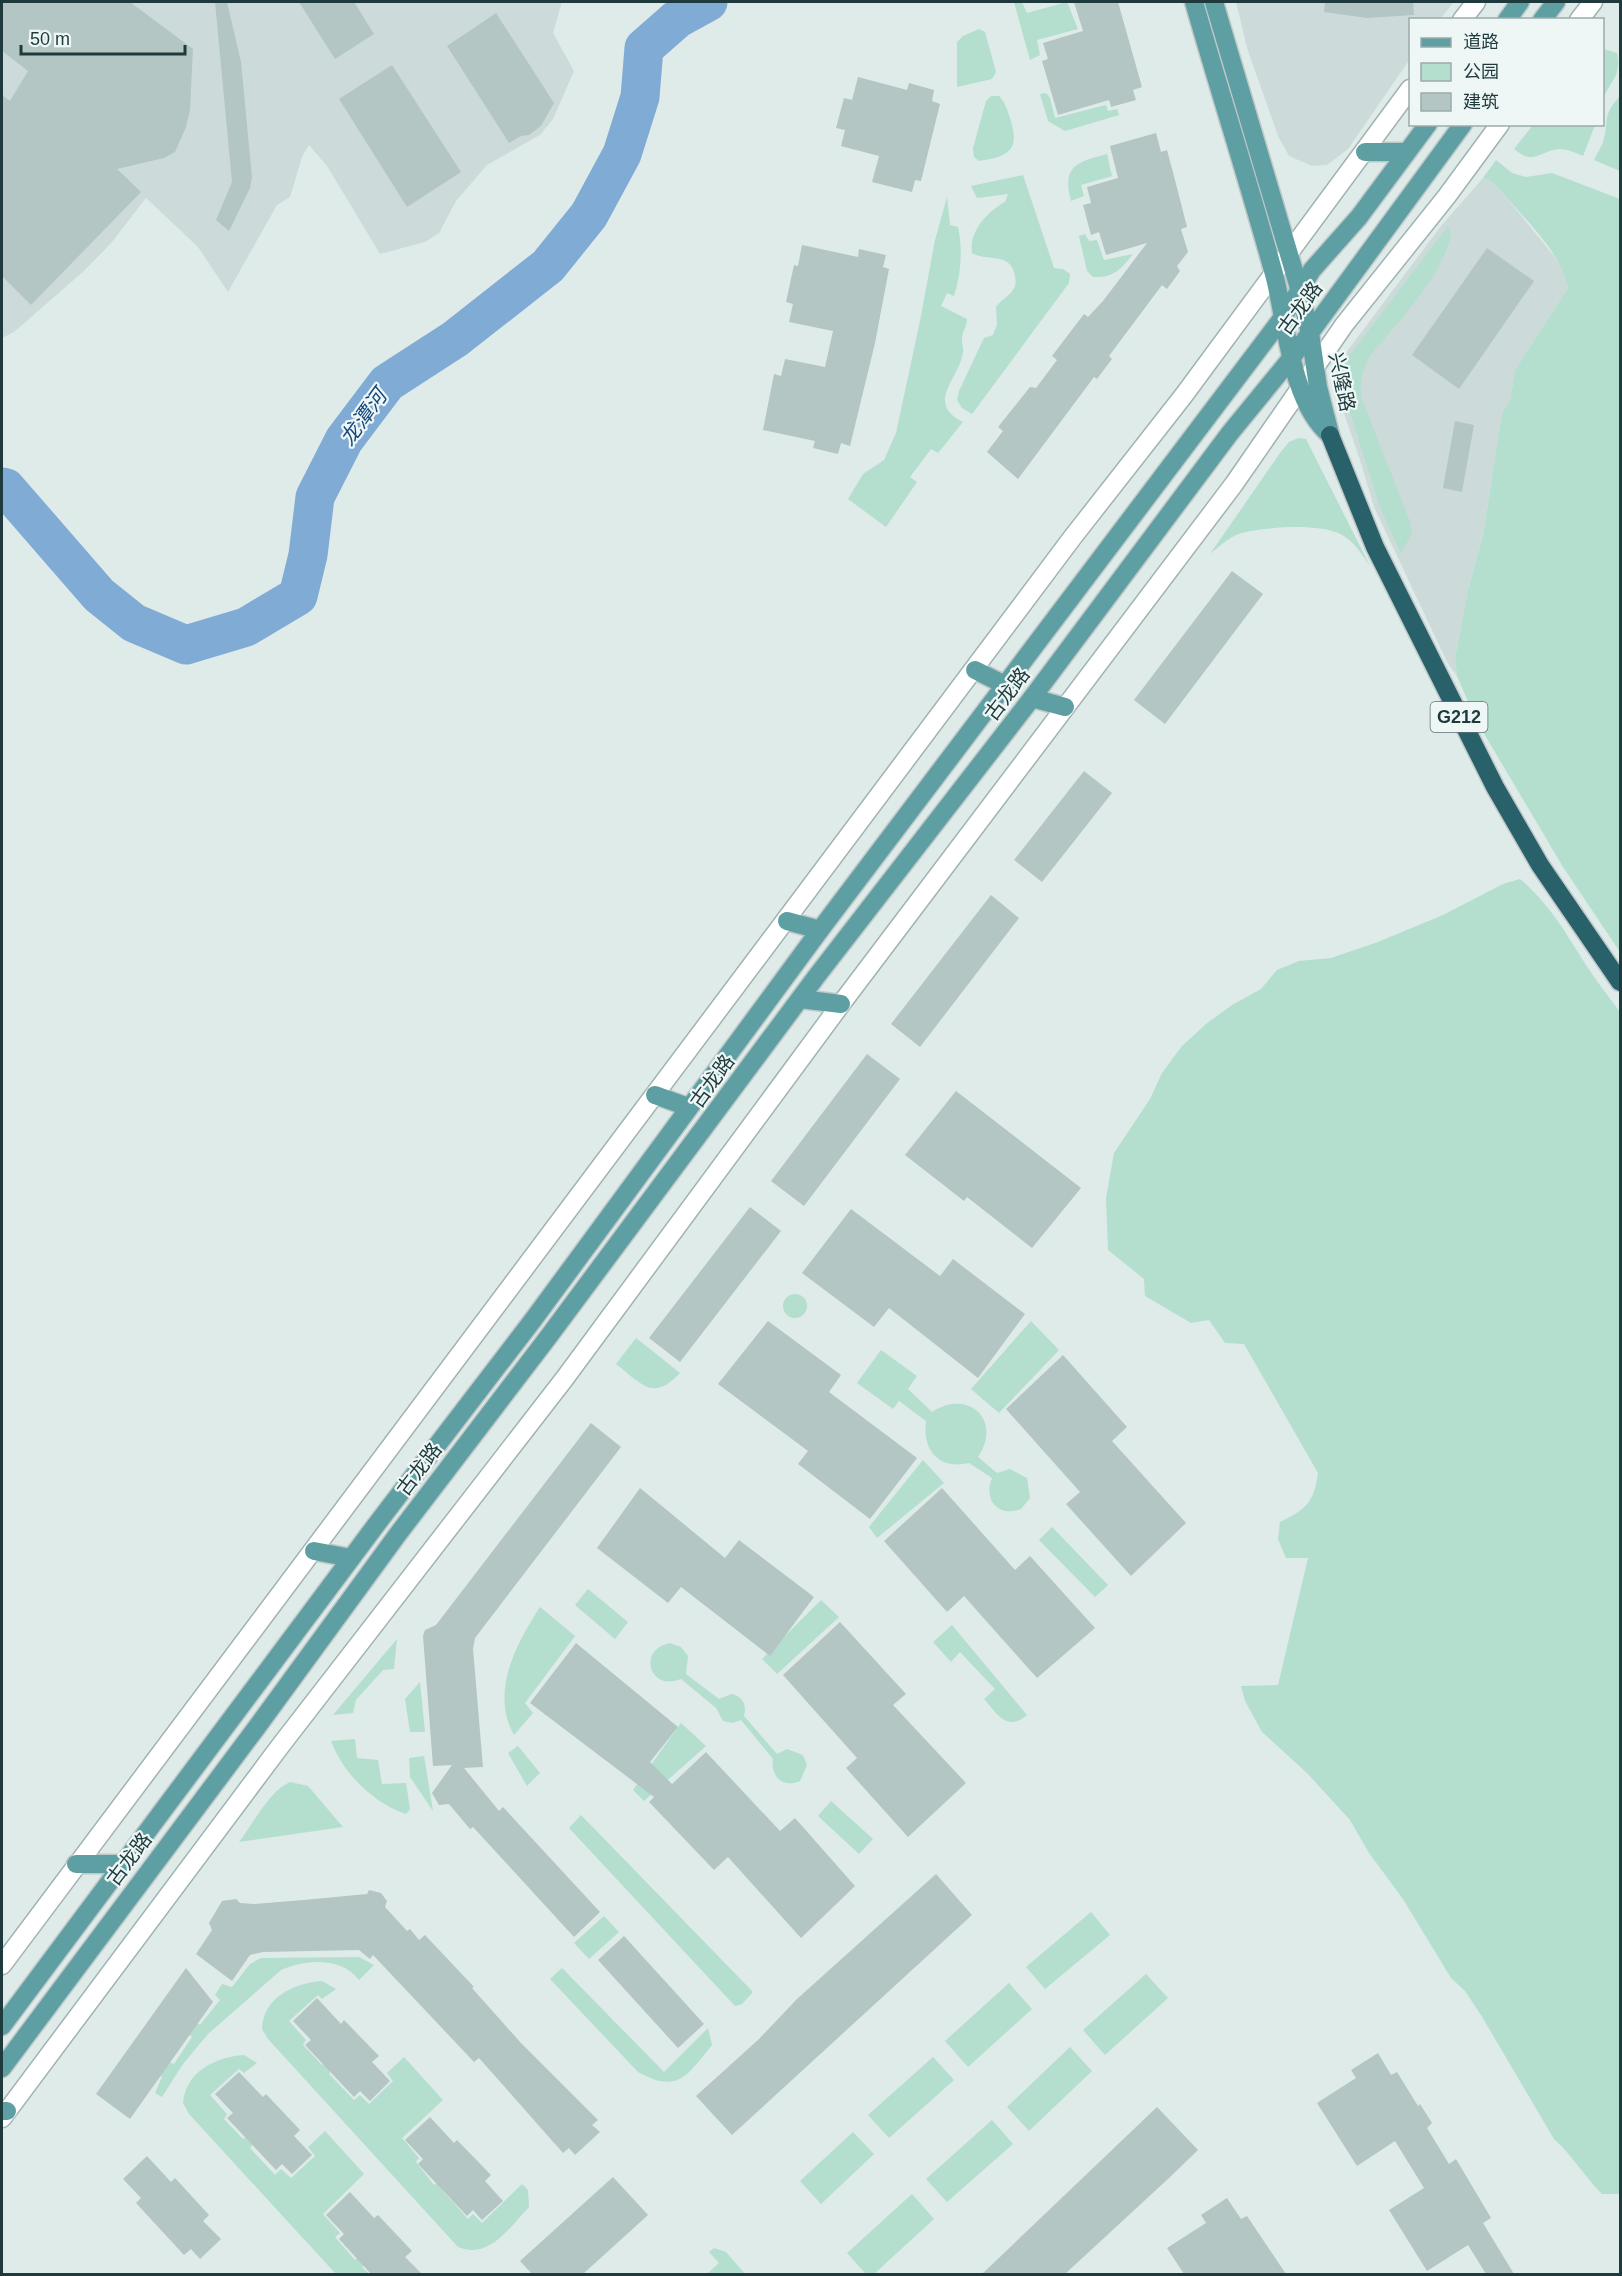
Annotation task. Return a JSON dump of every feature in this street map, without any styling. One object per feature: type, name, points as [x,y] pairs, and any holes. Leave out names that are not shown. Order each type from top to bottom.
[{"type":"highway","name":"G212","points":[[1330,435],[1375,546],[1495,787],[1539,865],[1620,982]]},
{"type":"main road","name":"兴隆路","points":[[1194,2],[1274,276],[1300,387],[1318,425],[1330,435]]},
{"type":"main road","name":"兴隆路","points":[[1214,2],[1299,288],[1310,333],[1314,369],[1330,435]]},
{"type":"main road","points":[[1508,18],[1520,2]]},
{"type":"main road","points":[[1544,18],[1556,2]]},
{"type":"main road","name":"古龙路","points":[[2,2026],[351,1558],[526,1329],[820,930],[1282,317],[1299,288],[1359,217],[1426,126]]},
{"type":"main road","name":"古龙路","points":[[2,2068],[398,1534],[564,1317],[800,999],[1032,698],[1230,433],[1293,356],[1462,126]]},
{"type":"main road","points":[[1365,152],[1406,152]]},
{"type":"main road","points":[[975,669],[1005,685]]},
{"type":"main road","points":[[1032,698],[1065,707]]},
{"type":"main road","points":[[786,921],[820,930]]},
{"type":"main road","points":[[800,999],[841,1004]]},
{"type":"main road","points":[[655,1095],[688,1107]]},
{"type":"main road","points":[[314,1551],[351,1558]]},
{"type":"main road","points":[[76,1864],[124,1864]]},
{"type":"street","points":[[1464,18],[1476,2]]},
{"type":"street","points":[[1581,18],[1593,2]]},
{"type":"street","points":[[2,1965],[1072,538],[1274,276],[1409,90]]},
{"type":"street","points":[[3,2113],[281,1745],[565,1378],[841,1004],[1234,484],[1344,325],[1447,196],[1499,126]]},
{"type":"shaded area","points":[[2,2],[562,2],[553,33],[574,71],[553,119],[540,135],[487,165],[456,201],[439,233],[425,242],[380,254],[327,166],[309,145],[302,157],[290,197],[277,205],[228,292],[198,247],[146,198],[112,242],[85,270],[14,332],[2,338]]},
{"type":"shaded area","points":[[1236,2],[1454,2],[1441,18],[1409,18],[1409,60],[1348,149],[1327,165],[1312,166],[1289,156],[1278,136],[1247,48]]},
{"type":"shaded area","points":[[1483,178],[1491,181],[1501,191],[1554,256],[1565,272],[1568,288],[1515,370],[1510,401],[1502,413],[1483,535],[1468,590],[1455,658],[1457,676],[1447,662],[1374,507],[1337,393],[1333,370],[1441,226]]},
{"type":"green space","points":[[1014,2],[1022,2],[1027,13],[1067,2],[1078,29],[1037,40],[1040,55],[1030,60]]},
{"type":"green space","points":[[979,29],[985,32],[996,72],[992,79],[957,87],[957,42],[963,36]]},
{"type":"green space","points":[[1604,49],[1617,53],[1617,73],[1604,97]]},
{"type":"green space","points":[[1046,93],[1050,98],[1055,118],[1106,105],[1108,111],[1117,109],[1119,115],[1065,131],[1048,121],[1040,94]]},
{"type":"green space","points":[[991,96],[999,96],[1006,106],[1013,129],[1013,144],[1006,153],[999,157],[979,161],[974,157],[973,148],[986,101]]},
{"type":"green space","points":[[1620,96],[1620,171],[1594,160],[1603,142],[1610,109]]},
{"type":"green space","points":[[1532,126],[1595,126],[1583,156],[1560,149],[1532,157],[1514,149]]},
{"type":"green space","points":[[1107,154],[1112,176],[1081,185],[1084,196],[1071,201],[1068,180],[1074,167]]},
{"type":"green space","points":[[1496,160],[1512,173],[1526,177],[1552,173],[1620,199],[1620,952],[1563,867],[1476,720],[1457,676],[1455,658],[1468,590],[1483,535],[1502,413],[1510,401],[1515,370],[1568,288],[1564,274],[1550,248],[1501,191],[1491,181],[1483,178]]},
{"type":"green space","points":[[1023,175],[1054,268],[1063,269],[1070,274],[1069,283],[972,414],[962,408],[957,400],[959,391],[984,338],[993,335],[997,325],[996,307],[1013,290],[1016,281],[1013,268],[1009,263],[998,258],[978,256],[972,253],[976,230],[992,211],[1005,202],[1008,194],[977,198],[971,186]]},
{"type":"green space","points":[[947,197],[950,225],[958,227],[960,262],[954,296],[947,293],[941,306],[967,319],[962,337],[961,362],[945,398],[946,407],[952,415],[963,422],[938,453],[931,449],[910,477],[917,482],[886,527],[848,499],[863,474],[884,460],[896,433],[935,240]]},
{"type":"green space","points":[[1448,226],[1451,232],[1440,265],[1418,297],[1370,356],[1361,380],[1361,397],[1409,519],[1412,533],[1401,554],[1380,507],[1340,381],[1346,360]]},
{"type":"green space","points":[[1085,234],[1089,241],[1097,240],[1104,260],[1133,254],[1116,272],[1093,277],[1087,271],[1079,236]]},
{"type":"green space","points":[[1298,438],[1306,439],[1370,566],[1347,538],[1333,531],[1308,527],[1240,533],[1210,554],[1280,453],[1289,442]]},
{"type":"green space","points":[[1520,879],[1550,911],[1620,1012],[1620,2194],[1602,2194],[1554,2139],[1481,2015],[1465,1991],[1451,1978],[1403,1899],[1369,1853],[1350,1820],[1307,1773],[1262,1732],[1245,1701],[1241,1686],[1278,1685],[1308,1558],[1286,1558],[1278,1539],[1280,1522],[1308,1504],[1318,1473],[1244,1344],[1225,1343],[1209,1320],[1191,1323],[1145,1296],[1144,1279],[1108,1250],[1106,1198],[1114,1153],[1150,1099],[1162,1073],[1182,1046],[1206,1024],[1232,1005],[1261,989],[1277,970],[1299,961],[1331,958],[1378,942],[1443,915],[1503,884]]},
{"type":"green space","points":[[795,1294],[800,1295],[806,1301],[806,1311],[800,1317],[795,1318],[790,1317],[784,1311],[783,1306],[784,1301],[790,1295]]},
{"type":"green space","points":[[1031,1321],[1059,1350],[999,1413],[971,1389]]},
{"type":"green space","points":[[636,1338],[680,1373],[671,1382],[662,1387],[648,1387],[616,1364]]},
{"type":"green space","points":[[881,1350],[917,1376],[908,1389],[932,1412],[945,1406],[958,1404],[969,1406],[978,1412],[984,1420],[986,1431],[985,1443],[978,1457],[997,1473],[1010,1469],[1027,1478],[1030,1498],[1021,1509],[1006,1511],[999,1509],[991,1499],[992,1478],[969,1463],[949,1463],[935,1456],[927,1441],[926,1421],[899,1401],[893,1409],[857,1383]]},
{"type":"green space","points":[[923,1460],[944,1483],[877,1538],[869,1527]]},
{"type":"green space","points":[[1052,1527],[1108,1585],[1095,1597],[1039,1540]]},
{"type":"green space","points":[[588,1589],[628,1622],[615,1639],[575,1605]]},
{"type":"green space","points":[[821,1600],[839,1617],[777,1674],[762,1659]]},
{"type":"green space","points":[[540,1607],[575,1636],[525,1703],[533,1713],[514,1735],[507,1719],[505,1685],[515,1652]]},
{"type":"green space","points":[[952,1625],[1027,1715],[1014,1722],[1003,1719],[984,1699],[995,1689],[960,1652],[951,1662],[933,1642]]},
{"type":"green space","points":[[397,1639],[394,1669],[383,1670],[356,1700],[353,1713],[333,1715]]},
{"type":"green space","points":[[670,1643],[681,1647],[688,1656],[686,1674],[719,1699],[732,1694],[741,1699],[744,1705],[744,1716],[777,1754],[787,1749],[803,1755],[807,1765],[800,1781],[783,1782],[776,1776],[773,1759],[741,1720],[732,1723],[723,1721],[716,1708],[681,1679],[661,1680],[655,1675],[651,1668],[653,1653]]},
{"type":"green space","points":[[420,1682],[425,1732],[410,1732],[405,1699]]},
{"type":"green space","points":[[681,1723],[706,1746],[644,1801],[633,1790]]},
{"type":"green space","points":[[355,1739],[357,1758],[378,1760],[382,1784],[406,1783],[410,1809],[406,1814],[371,1795],[351,1775],[331,1741]]},
{"type":"green space","points":[[518,1746],[540,1773],[527,1786],[508,1753]]},
{"type":"green space","points":[[424,1756],[433,1811],[410,1777],[409,1758]]},
{"type":"green space","points":[[290,1782],[308,1786],[343,1827],[239,1842],[268,1800],[282,1786]]},
{"type":"green space","points":[[831,1801],[873,1839],[859,1854],[818,1816]]},
{"type":"green space","points":[[581,1815],[753,1992],[742,2004],[735,2006],[569,1828]]},
{"type":"green space","points":[[1091,1912],[1110,1935],[1045,1989],[1026,1967]]},
{"type":"green space","points":[[604,1916],[619,1932],[589,1959],[574,1943]]},
{"type":"green space","points":[[359,1957],[374,1965],[359,1980],[343,1967],[323,1962],[301,1964],[281,1970],[208,2034],[183,2064],[162,2097],[155,2093],[162,2077],[156,2074],[165,2060],[174,2064],[192,2037],[187,2032],[193,2021],[200,2025],[220,2000],[215,1995],[222,1984],[232,1987],[250,1964],[261,1958]]},
{"type":"green space","points":[[562,1968],[664,2072],[708,2028],[712,2045],[696,2065],[681,2078],[663,2081],[638,2072],[550,1979]]},
{"type":"green space","points":[[1146,1974],[1168,1998],[1105,2055],[1083,2030]]},
{"type":"green space","points":[[322,1981],[336,1989],[322,1999],[318,1995],[289,2021],[306,2040],[303,2045],[322,2065],[327,2062],[334,2068],[329,2074],[354,2100],[360,2095],[369,2104],[393,2081],[387,2073],[404,2057],[443,2100],[402,2138],[419,2158],[416,2162],[434,2185],[440,2181],[447,2187],[443,2191],[468,2219],[473,2214],[482,2223],[522,2184],[528,2190],[529,2207],[498,2240],[489,2246],[469,2250],[458,2247],[268,2039],[262,2029],[268,2008],[274,2000],[301,1985]]},
{"type":"green space","points":[[1009,1983],[1032,2009],[968,2067],[945,2041]]},
{"type":"green space","points":[[1070,2047],[1092,2071],[1029,2131],[1007,2107]]},
{"type":"green space","points":[[244,2055],[257,2063],[244,2073],[239,2069],[210,2095],[227,2114],[224,2119],[243,2139],[248,2136],[255,2142],[250,2148],[275,2175],[281,2169],[291,2178],[315,2156],[308,2147],[325,2131],[364,2174],[323,2214],[340,2233],[335,2237],[355,2260],[361,2255],[368,2262],[362,2267],[369,2274],[336,2274],[189,2114],[183,2103],[185,2092],[196,2074],[223,2059]]},
{"type":"green space","points":[[933,2057],[954,2080],[889,2138],[868,2115]]},
{"type":"green space","points":[[992,2120],[1013,2144],[947,2202],[926,2179]]},
{"type":"green space","points":[[853,2132],[874,2154],[821,2204],[800,2181]]},
{"type":"green space","points":[[912,2194],[934,2219],[874,2274],[866,2274],[847,2253]]},
{"type":"green space","points":[[714,2248],[726,2252],[745,2274],[707,2274],[719,2263],[709,2252]]},
{"type":"building","points":[[2,2],[130,2],[193,49],[190,110],[186,127],[175,152],[164,158],[117,169],[141,192],[31,305],[2,276],[2,95],[10,101],[28,71],[2,51]]},
{"type":"building","points":[[215,2],[227,2],[241,62],[252,177],[250,188],[229,231],[216,220],[232,182]]},
{"type":"building","points":[[299,2],[354,2],[374,34],[335,59]]},
{"type":"building","points":[[1074,2],[1118,2],[1142,87],[1133,90],[1136,100],[1111,107],[1109,100],[1058,115],[1042,61],[1048,59],[1043,43],[1083,31]]},
{"type":"building","points":[[1325,2],[1413,2],[1414,15],[1367,18],[1324,12]]},
{"type":"building","points":[[496,13],[554,103],[541,126],[529,135],[521,136],[509,143],[447,46]]},
{"type":"building","points":[[392,65],[461,172],[407,207],[339,99]]},
{"type":"building","points":[[858,77],[907,90],[909,83],[934,90],[932,101],[940,104],[921,181],[915,180],[912,192],[872,182],[879,156],[841,146],[845,130],[836,128],[844,98],[852,100]]},
{"type":"building","points":[[1156,133],[1161,152],[1167,150],[1187,227],[1181,229],[1188,252],[1177,266],[1180,271],[1167,289],[1162,285],[1109,356],[1112,359],[1097,379],[1094,377],[1018,479],[987,452],[1003,431],[998,427],[1030,387],[1036,388],[1057,360],[1052,356],[1084,314],[1088,317],[1103,301],[1147,243],[1106,255],[1099,232],[1091,235],[1083,205],[1091,203],[1087,187],[1118,178],[1110,146]]},
{"type":"building","points":[[802,245],[858,257],[859,249],[886,255],[883,267],[889,269],[875,343],[850,446],[841,443],[838,454],[813,448],[815,441],[763,430],[774,374],[781,376],[785,359],[825,367],[833,331],[789,322],[793,304],[786,302],[794,265],[798,266]]},
{"type":"building","points":[[1487,248],[1534,281],[1459,389],[1412,355]]},
{"type":"building","points":[[1455,421],[1474,425],[1462,492],[1443,488]]},
{"type":"building","points":[[1232,571],[1263,594],[1165,724],[1134,700]]},
{"type":"building","points":[[1084,771],[1112,793],[1042,882],[1014,860]]},
{"type":"building","points":[[991,895],[1019,918],[920,1047],[891,1024]]},
{"type":"building","points":[[867,1054],[900,1079],[804,1206],[771,1181]]},
{"type":"building","points":[[956,1091],[1081,1188],[1032,1248],[967,1197],[964,1201],[905,1155]]},
{"type":"building","points":[[750,1207],[781,1231],[680,1362],[649,1338]]},
{"type":"building","points":[[851,1209],[940,1276],[953,1259],[1025,1314],[978,1378],[889,1308],[874,1327],[802,1273]]},
{"type":"building","points":[[768,1321],[841,1375],[829,1392],[917,1458],[870,1519],[798,1464],[808,1451],[718,1384]]},
{"type":"building","points":[[1063,1355],[1127,1427],[1112,1441],[1186,1523],[1131,1576],[1066,1504],[1080,1492],[1006,1409]]},
{"type":"building","points":[[591,1423],[621,1447],[475,1638],[473,1649],[483,1767],[464,1768],[499,1811],[503,1807],[600,1912],[574,1937],[473,1827],[470,1829],[449,1804],[439,1805],[432,1793],[452,1765],[433,1766],[423,1636],[425,1630],[436,1625]]},
{"type":"building","points":[[640,1488],[725,1558],[739,1540],[814,1597],[770,1656],[681,1587],[668,1603],[597,1548]]},
{"type":"building","points":[[942,1488],[1015,1570],[1030,1556],[1095,1628],[1037,1678],[964,1596],[947,1612],[884,1541]]},
{"type":"building","points":[[840,1622],[906,1694],[893,1705],[966,1783],[908,1837],[846,1768],[857,1758],[783,1675]]},
{"type":"building","points":[[576,1643],[678,1727],[650,1762],[672,1784],[706,1752],[780,1831],[795,1818],[855,1886],[801,1938],[728,1857],[714,1870],[649,1802],[654,1797],[530,1703]]},
{"type":"building","points":[[936,1874],[972,1915],[732,2135],[696,2096],[759,2039],[797,1999]]},
{"type":"building","points":[[369,1890],[381,1893],[387,1901],[385,1907],[407,1931],[410,1929],[419,1940],[425,1935],[474,1987],[472,1988],[521,2043],[598,2120],[592,2125],[600,2132],[575,2155],[569,2148],[563,2153],[479,2058],[474,2062],[373,1955],[370,1959],[359,1950],[263,1952],[250,1955],[232,1981],[196,1954],[212,1930],[209,1923],[222,1901],[236,1899],[240,1903],[254,1904],[367,1894]]},
{"type":"building","points":[[624,1936],[704,2024],[678,2048],[598,1960]]},
{"type":"building","points":[[186,1968],[213,2002],[130,2119],[96,2094]]},
{"type":"building","points":[[317,1998],[341,2024],[344,2020],[379,2056],[372,2062],[390,2081],[370,2101],[360,2091],[354,2097],[305,2045],[311,2040],[293,2021]]},
{"type":"building","points":[[1378,2053],[1391,2075],[1397,2072],[1418,2106],[1420,2104],[1432,2123],[1427,2128],[1449,2164],[1456,2159],[1491,2218],[1483,2223],[1514,2274],[1486,2274],[1468,2245],[1427,2271],[1389,2210],[1424,2188],[1395,2141],[1357,2166],[1317,2103],[1356,2078],[1351,2070]]},
{"type":"building","points":[[239,2072],[263,2097],[266,2094],[300,2130],[294,2136],[312,2155],[292,2174],[282,2164],[276,2170],[227,2118],[233,2113],[215,2094]]},
{"type":"building","points":[[1157,2107],[1198,2150],[1169,2178],[1065,2274],[982,2274]]},
{"type":"building","points":[[430,2117],[454,2143],[457,2140],[491,2175],[485,2181],[503,2201],[482,2220],[473,2210],[467,2216],[418,2164],[423,2159],[405,2140]]},
{"type":"building","points":[[147,2156],[171,2182],[175,2178],[209,2215],[203,2221],[221,2239],[200,2259],[191,2249],[184,2255],[136,2203],[141,2198],[123,2179]]},
{"type":"building","points":[[613,2177],[648,2215],[583,2274],[532,2274],[520,2261]]},
{"type":"building","points":[[350,2192],[374,2218],[378,2215],[412,2251],[405,2257],[422,2274],[371,2274],[339,2239],[344,2234],[326,2215]]},
{"type":"building","points":[[1227,2198],[1241,2219],[1247,2216],[1286,2274],[1184,2274],[1167,2248],[1206,2223],[1201,2215]]},
{"type":"waterway","name":"龙潭河","points":[[2,487],[6,488],[99,595],[134,623],[186,645],[246,627],[298,596],[308,555],[315,497],[344,440],[387,383],[455,339],[548,266],[589,215],[622,154],[640,97],[644,48],[677,19],[708,2]]}]
